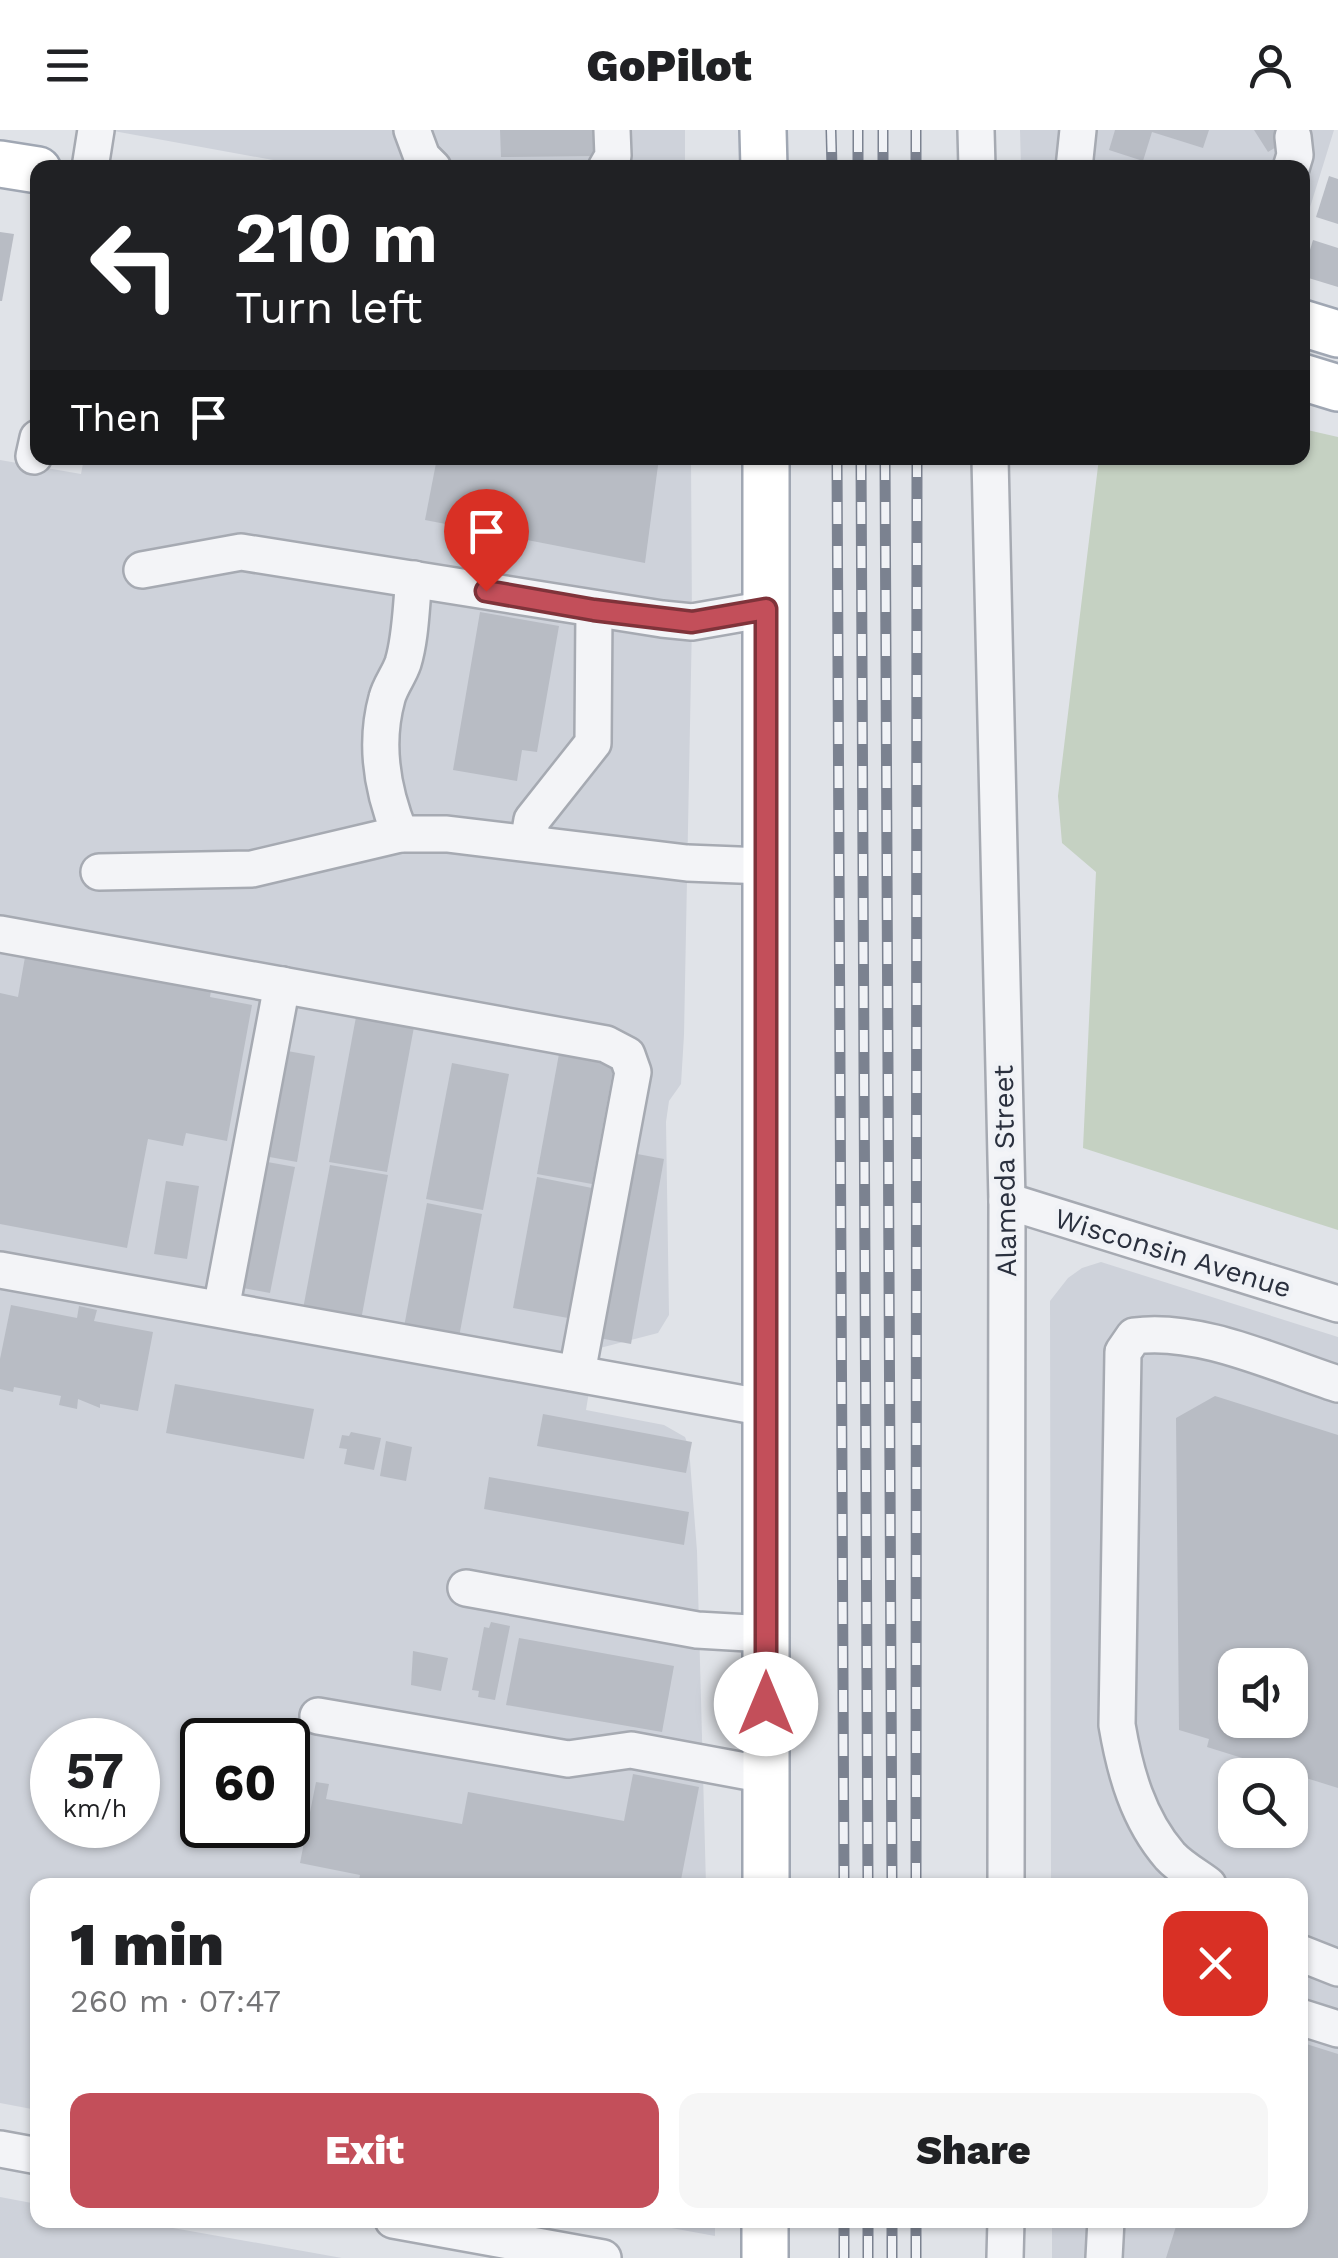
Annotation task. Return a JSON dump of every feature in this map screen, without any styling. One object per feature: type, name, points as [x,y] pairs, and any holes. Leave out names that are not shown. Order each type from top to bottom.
[{"type":"main road","points":[[763,130],[764,160]]},
{"type":"main road","points":[[0,164],[30,169]]},
{"type":"main road","points":[[1310,325],[1338,334]]},
{"type":"main road","points":[[1310,380],[1338,388]]},
{"type":"main road","points":[[766,465],[766,1878]]},
{"type":"main road","points":[[766,2228],[766,2258]]},
{"type":"street","points":[[91,160],[96,130]]},
{"type":"street","points":[[412,130],[425,160]]},
{"type":"street","points":[[611,160],[612,130]]},
{"type":"street","points":[[976,130],[976,160]]},
{"type":"street","points":[[1075,160],[1078,130]]},
{"type":"street","name":"Alameda Street","points":[[990,465],[1007,1201],[1006,1878]]},
{"type":"street","points":[[142,570],[241,552],[594,610],[692,622],[766,609]]},
{"type":"street","points":[[400,834],[387,802],[380,760],[380,727],[388,694],[403,663],[414,578]]},
{"type":"street","points":[[528,843],[532,820],[593,743],[594,610]]},
{"type":"street","points":[[99,872],[252,870],[400,834],[447,834],[687,864],[766,866]]},
{"type":"street","points":[[0,934],[606,1044],[627,1055],[634,1072],[577,1373]]},
{"type":"street","points":[[221,1308],[282,986]]},
{"type":"street","name":"Wisconsin Avenue","points":[[1007,1201],[1338,1304]]},
{"type":"street","points":[[0,1270],[766,1408]]},
{"type":"street","points":[[1198,1878],[1171,1858],[1140,1810],[1123,1760],[1117,1725],[1123,1352],[1134,1336],[1156,1332],[1198,1338],[1338,1384]]},
{"type":"street","points":[[466,1588],[697,1630],[766,1634]]},
{"type":"street","points":[[318,1716],[568,1759],[630,1750],[766,1775]]},
{"type":"street","points":[[1308,1956],[1338,1968]]},
{"type":"street","points":[[1308,2020],[1338,2030]]},
{"type":"street","points":[[0,2149],[30,2155]]},
{"type":"street","points":[[437,2228],[602,2258]]},
{"type":"street","points":[[1006,2228],[1006,2258]]},
{"type":"street","points":[[1104,2258],[1106,2228]]},
{"type":"shaded area","points":[[108,130],[685,130],[685,160],[273,160]]},
{"type":"shaded area","points":[[1020,130],[1334,130],[1310,207],[1310,160],[1021,160]]},
{"type":"shaded area","points":[[0,460],[81,474],[83,465],[691,465],[684,1035],[681,1084],[669,1101],[666,1122],[669,1315],[658,1333],[596,1349],[586,1410],[664,1425],[685,1437],[689,1448],[697,1551],[706,1878],[30,1878],[30,2109],[0,2103]]},
{"type":"shaded area","points":[[1101,1262],[1338,1337],[1338,2258],[1052,2258],[1052,2228],[1308,2228],[1308,1878],[1051,1878],[1050,1301],[1068,1278]]},
{"type":"shaded area","points":[[0,2197],[30,2203],[30,2228],[173,2228],[342,2258],[0,2258]]},
{"type":"shaded area","points":[[672,2228],[715,2228],[715,2236]]},
{"type":"green space","points":[[1310,431],[1338,437],[1338,1230],[1083,1148],[1096,872],[1062,843],[1058,796],[1098,465],[1310,465]]},
{"type":"building","points":[[500,130],[599,130],[600,156],[501,157]]},
{"type":"building","points":[[1115,130],[1209,130],[1203,148],[1152,132],[1143,160],[1109,150]]},
{"type":"building","points":[[1254,130],[1304,130],[1268,152]]},
{"type":"building","points":[[1329,176],[1338,179],[1338,224],[1316,217]]},
{"type":"building","points":[[0,232],[14,234],[2,301],[0,301]]},
{"type":"building","points":[[1313,240],[1338,248],[1338,287],[1310,278]]},
{"type":"building","points":[[436,465],[658,465],[645,563],[425,520]]},
{"type":"building","points":[[480,612],[559,626],[537,752],[522,750],[517,781],[453,770]]},
{"type":"building","points":[[35,951],[212,984],[210,997],[252,1005],[227,1141],[186,1133],[183,1146],[148,1139],[127,1248],[0,1224],[0,993],[18,997],[25,957],[34,959]]},
{"type":"building","points":[[356,1017],[414,1027],[387,1172],[329,1162]]},
{"type":"building","points":[[561,1043],[616,1054],[592,1184],[537,1174]]},
{"type":"building","points":[[282,1050],[315,1056],[297,1162],[264,1156]]},
{"type":"building","points":[[452,1063],[509,1074],[483,1210],[426,1199]]},
{"type":"building","points":[[632,1153],[664,1159],[631,1344],[599,1338]]},
{"type":"building","points":[[262,1161],[295,1167],[270,1293],[238,1287]]},
{"type":"building","points":[[330,1165],[388,1175],[361,1320],[303,1309]]},
{"type":"building","points":[[537,1177],[592,1188],[568,1318],[513,1308]]},
{"type":"building","points":[[166,1181],[199,1186],[187,1259],[154,1254]]},
{"type":"building","points":[[427,1203],[482,1214],[459,1337],[404,1327]]},
{"type":"building","points":[[11,1305],[77,1318],[79,1306],[97,1310],[94,1321],[153,1332],[138,1411],[100,1404],[100,1408],[78,1399],[77,1409],[59,1405],[61,1396],[14,1387],[13,1392],[0,1389],[0,1359]]},
{"type":"building","points":[[175,1384],[314,1409],[304,1459],[166,1433]]},
{"type":"building","points":[[1215,1396],[1338,1435],[1338,1788],[1308,1779],[1308,1758],[1242,1758],[1207,1747],[1209,1739],[1179,1730],[1176,1418]]},
{"type":"building","points":[[543,1414],[692,1442],[686,1473],[537,1446]]},
{"type":"building","points":[[351,1432],[381,1438],[374,1470],[344,1464],[347,1449],[339,1448],[342,1435],[349,1436]]},
{"type":"building","points":[[386,1441],[412,1447],[406,1481],[380,1476]]},
{"type":"building","points":[[489,1477],[689,1512],[684,1545],[484,1509]]},
{"type":"building","points":[[491,1622],[510,1626],[495,1700],[478,1697],[479,1691],[472,1690],[484,1627],[489,1628]]},
{"type":"building","points":[[519,1638],[674,1666],[662,1732],[506,1705]]},
{"type":"building","points":[[413,1651],[448,1658],[441,1691],[411,1685]]},
{"type":"building","points":[[633,1774],[699,1787],[681,1878],[359,1878],[360,1875],[300,1863],[303,1848],[310,1848],[310,1812],[316,1782],[329,1784],[326,1799],[462,1824],[468,1792],[624,1821]]},
{"type":"building","points":[[1308,2045],[1338,2054],[1338,2258],[1166,2258],[1175,2228],[1308,2228]]},
{"type":"railway","points":[[831,130],[832,160]]},
{"type":"railway","points":[[858,130],[858,160]]},
{"type":"railway","points":[[883,130],[883,160]]},
{"type":"railway","points":[[916,130],[916,160]]},
{"type":"railway","points":[[837,465],[844,1878]]},
{"type":"railway","points":[[861,465],[868,1878]]},
{"type":"railway","points":[[885,465],[892,1878]]},
{"type":"railway","points":[[916,1878],[917,465]]},
{"type":"railway","points":[[844,2228],[844,2258]]},
{"type":"railway","points":[[868,2228],[868,2258]]},
{"type":"railway","points":[[892,2228],[892,2258]]},
{"type":"railway","points":[[916,2228],[916,2258]]},
{"type":"route","points":[[486,591],[692,622],[766,609],[766,1704]]}]
